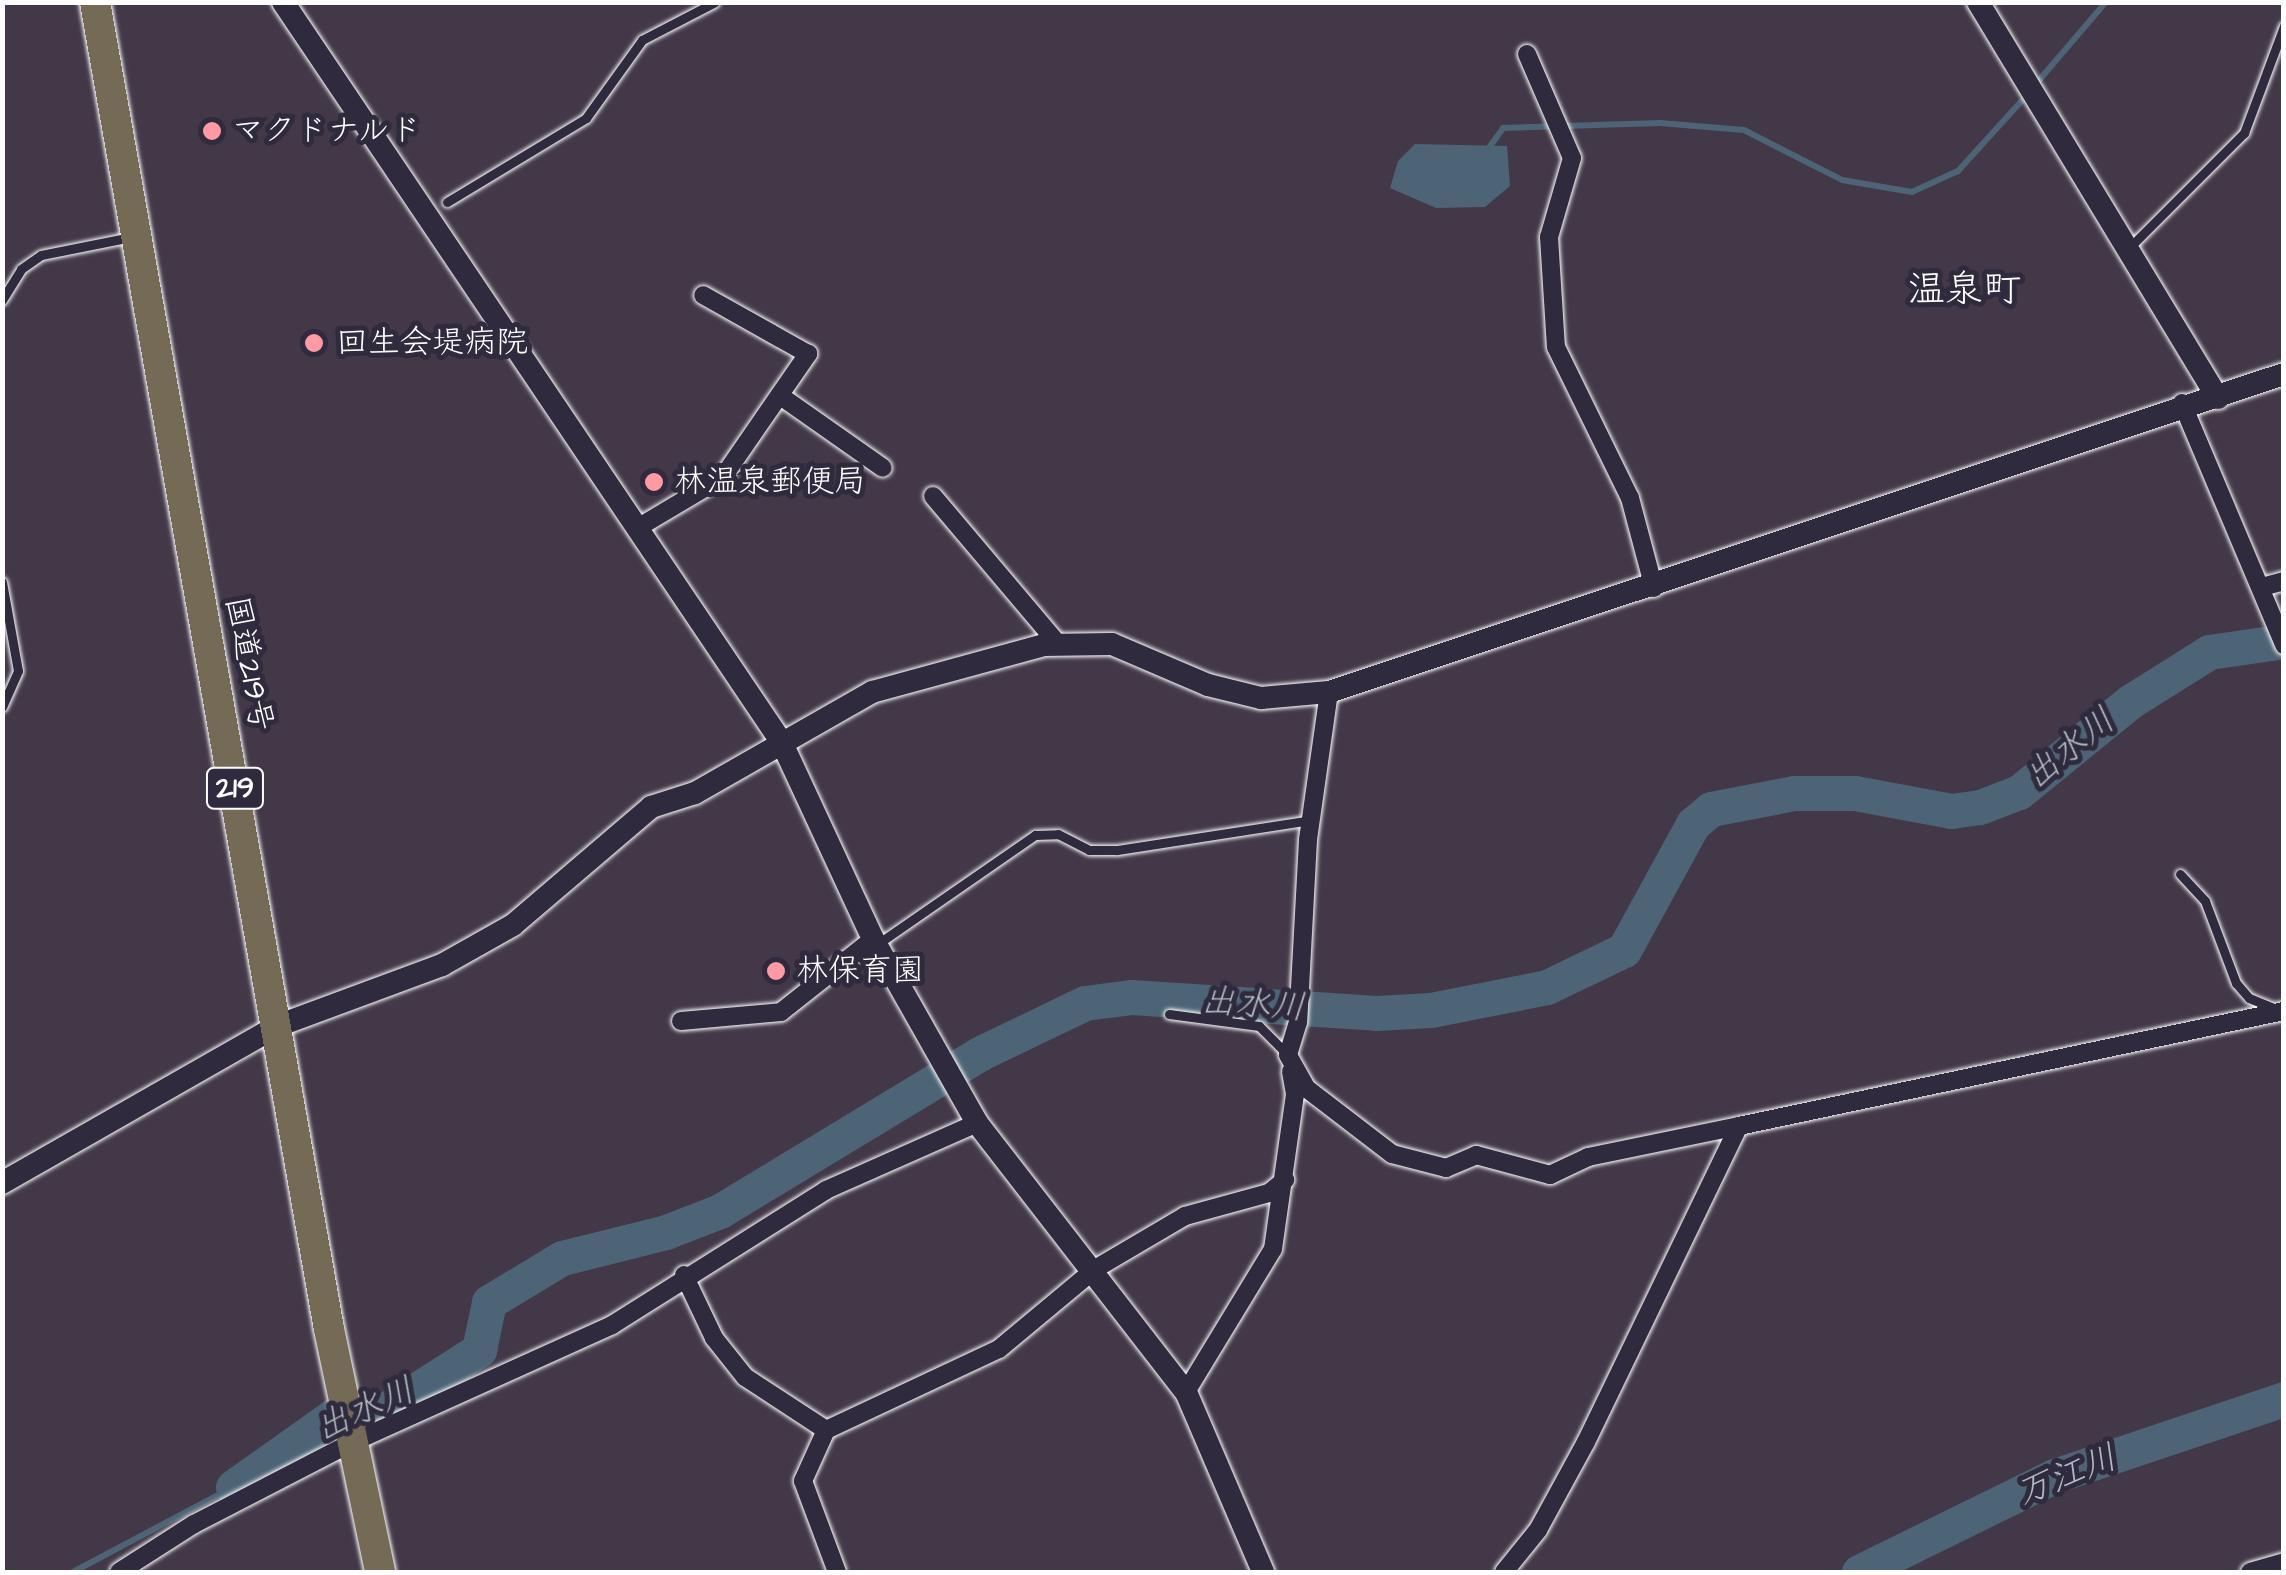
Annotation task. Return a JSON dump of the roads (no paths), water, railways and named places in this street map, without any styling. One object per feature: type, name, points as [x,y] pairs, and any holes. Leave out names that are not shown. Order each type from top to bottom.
[{"type":"highway","name":"国道219号","points":[[95,2],[277,1026],[380,1572]]},
{"type":"street","points":[[283,2],[782,743],[875,942],[977,1123],[1186,1392],[1262,1572]]},
{"type":"street","points":[[1978,2],[2131,246],[2218,398]]},
{"type":"street","points":[[1526,54],[1572,158],[1549,237],[1556,347],[1624,485],[1654,588]]},
{"type":"street","points":[[639,527],[723,477],[782,397],[808,354],[703,295]]},
{"type":"street","points":[[2,1182],[277,1026],[442,965],[499,933],[651,807],[694,794],[872,692],[943,668],[1059,645],[1112,644],[1208,685],[1261,698],[1329,692],[1654,588],[2182,403],[2218,398],[2284,374]]},
{"type":"street","points":[[782,397],[883,468]]},
{"type":"street","points":[[2182,403],[2284,645]]},
{"type":"street","points":[[933,496],[1059,645]]},
{"type":"street","points":[[2262,587],[2284,581]]},
{"type":"street","points":[[1186,1392],[1274,1249],[1295,1094],[1288,1055],[1298,1022],[1311,820],[1329,692]]},
{"type":"street","points":[[681,1021],[780,1012],[875,942]]},
{"type":"street","points":[[1288,1055],[1306,1088],[1392,1154],[1446,1168],[1476,1156],[1550,1176],[1588,1158],[2282,1011]]},
{"type":"street","points":[[119,1572],[194,1524],[354,1442],[612,1325],[684,1275],[826,1190],[977,1123]]},
{"type":"street","points":[[1504,1572],[1538,1530],[1586,1442],[1740,1126]]},
{"type":"street","points":[[838,1572],[803,1481],[826,1430],[999,1349],[1094,1269],[1185,1216],[1270,1193],[1285,1180]]},
{"type":"street","points":[[684,1275],[714,1338],[745,1377],[826,1430]]},
{"type":"street","points":[[2250,1572],[2284,1562]]},
{"type":"lane","points":[[446,202],[586,118],[642,40],[715,2]]},
{"type":"lane","points":[[2131,246],[2244,133],[2284,26]]},
{"type":"lane","points":[[2,300],[21,269],[41,254],[134,236]]},
{"type":"lane","points":[[2,582],[18,671],[2,708]]},
{"type":"lane","points":[[875,942],[1036,835],[1058,834],[1089,850],[1117,850],[1311,820]]},
{"type":"lane","points":[[2180,874],[2205,901],[2236,984],[2249,998],[2282,1011]]},
{"type":"lane","points":[[1169,1014],[1258,1026],[1288,1055]]},
{"type":"water","points":[[1415,144],[1507,146],[1510,186],[1485,207],[1436,208],[1390,188],[1398,161]]},
{"type":"waterway","points":[[2035,85],[2106,2]]},
{"type":"waterway","points":[[1488,149],[1503,128],[1660,123],[1744,130],[1842,180],[1912,192],[1958,171],[2027,95]]},
{"type":"waterway","name":"出水川","points":[[233,1487],[333,1416],[385,1410],[479,1350],[489,1302],[562,1258],[666,1232],[720,1211],[981,1053],[1085,1003],[1131,997],[1376,1013],[1431,1010],[1547,987],[1624,950],[1693,824],[1711,809],[1794,793],[1855,793],[1951,811],[1980,807],[2019,792],[2131,701],[2209,652],[2284,641]]},
{"type":"waterway","name":"万江川","points":[[1859,1572],[2054,1476],[2284,1399]]},
{"type":"waterway","points":[[73,1572],[233,1487]]},
{"type":"place","name":"マクドナルド","points":[[212,131]]},
{"type":"place","name":"回生会堤病院","points":[[314,343]]},
{"type":"place","name":"林温泉郵便局","points":[[654,482]]},
{"type":"place","name":"林保育園","points":[[776,971]]},
{"type":"district","name":"温泉町","points":[[1964,291]]}]
